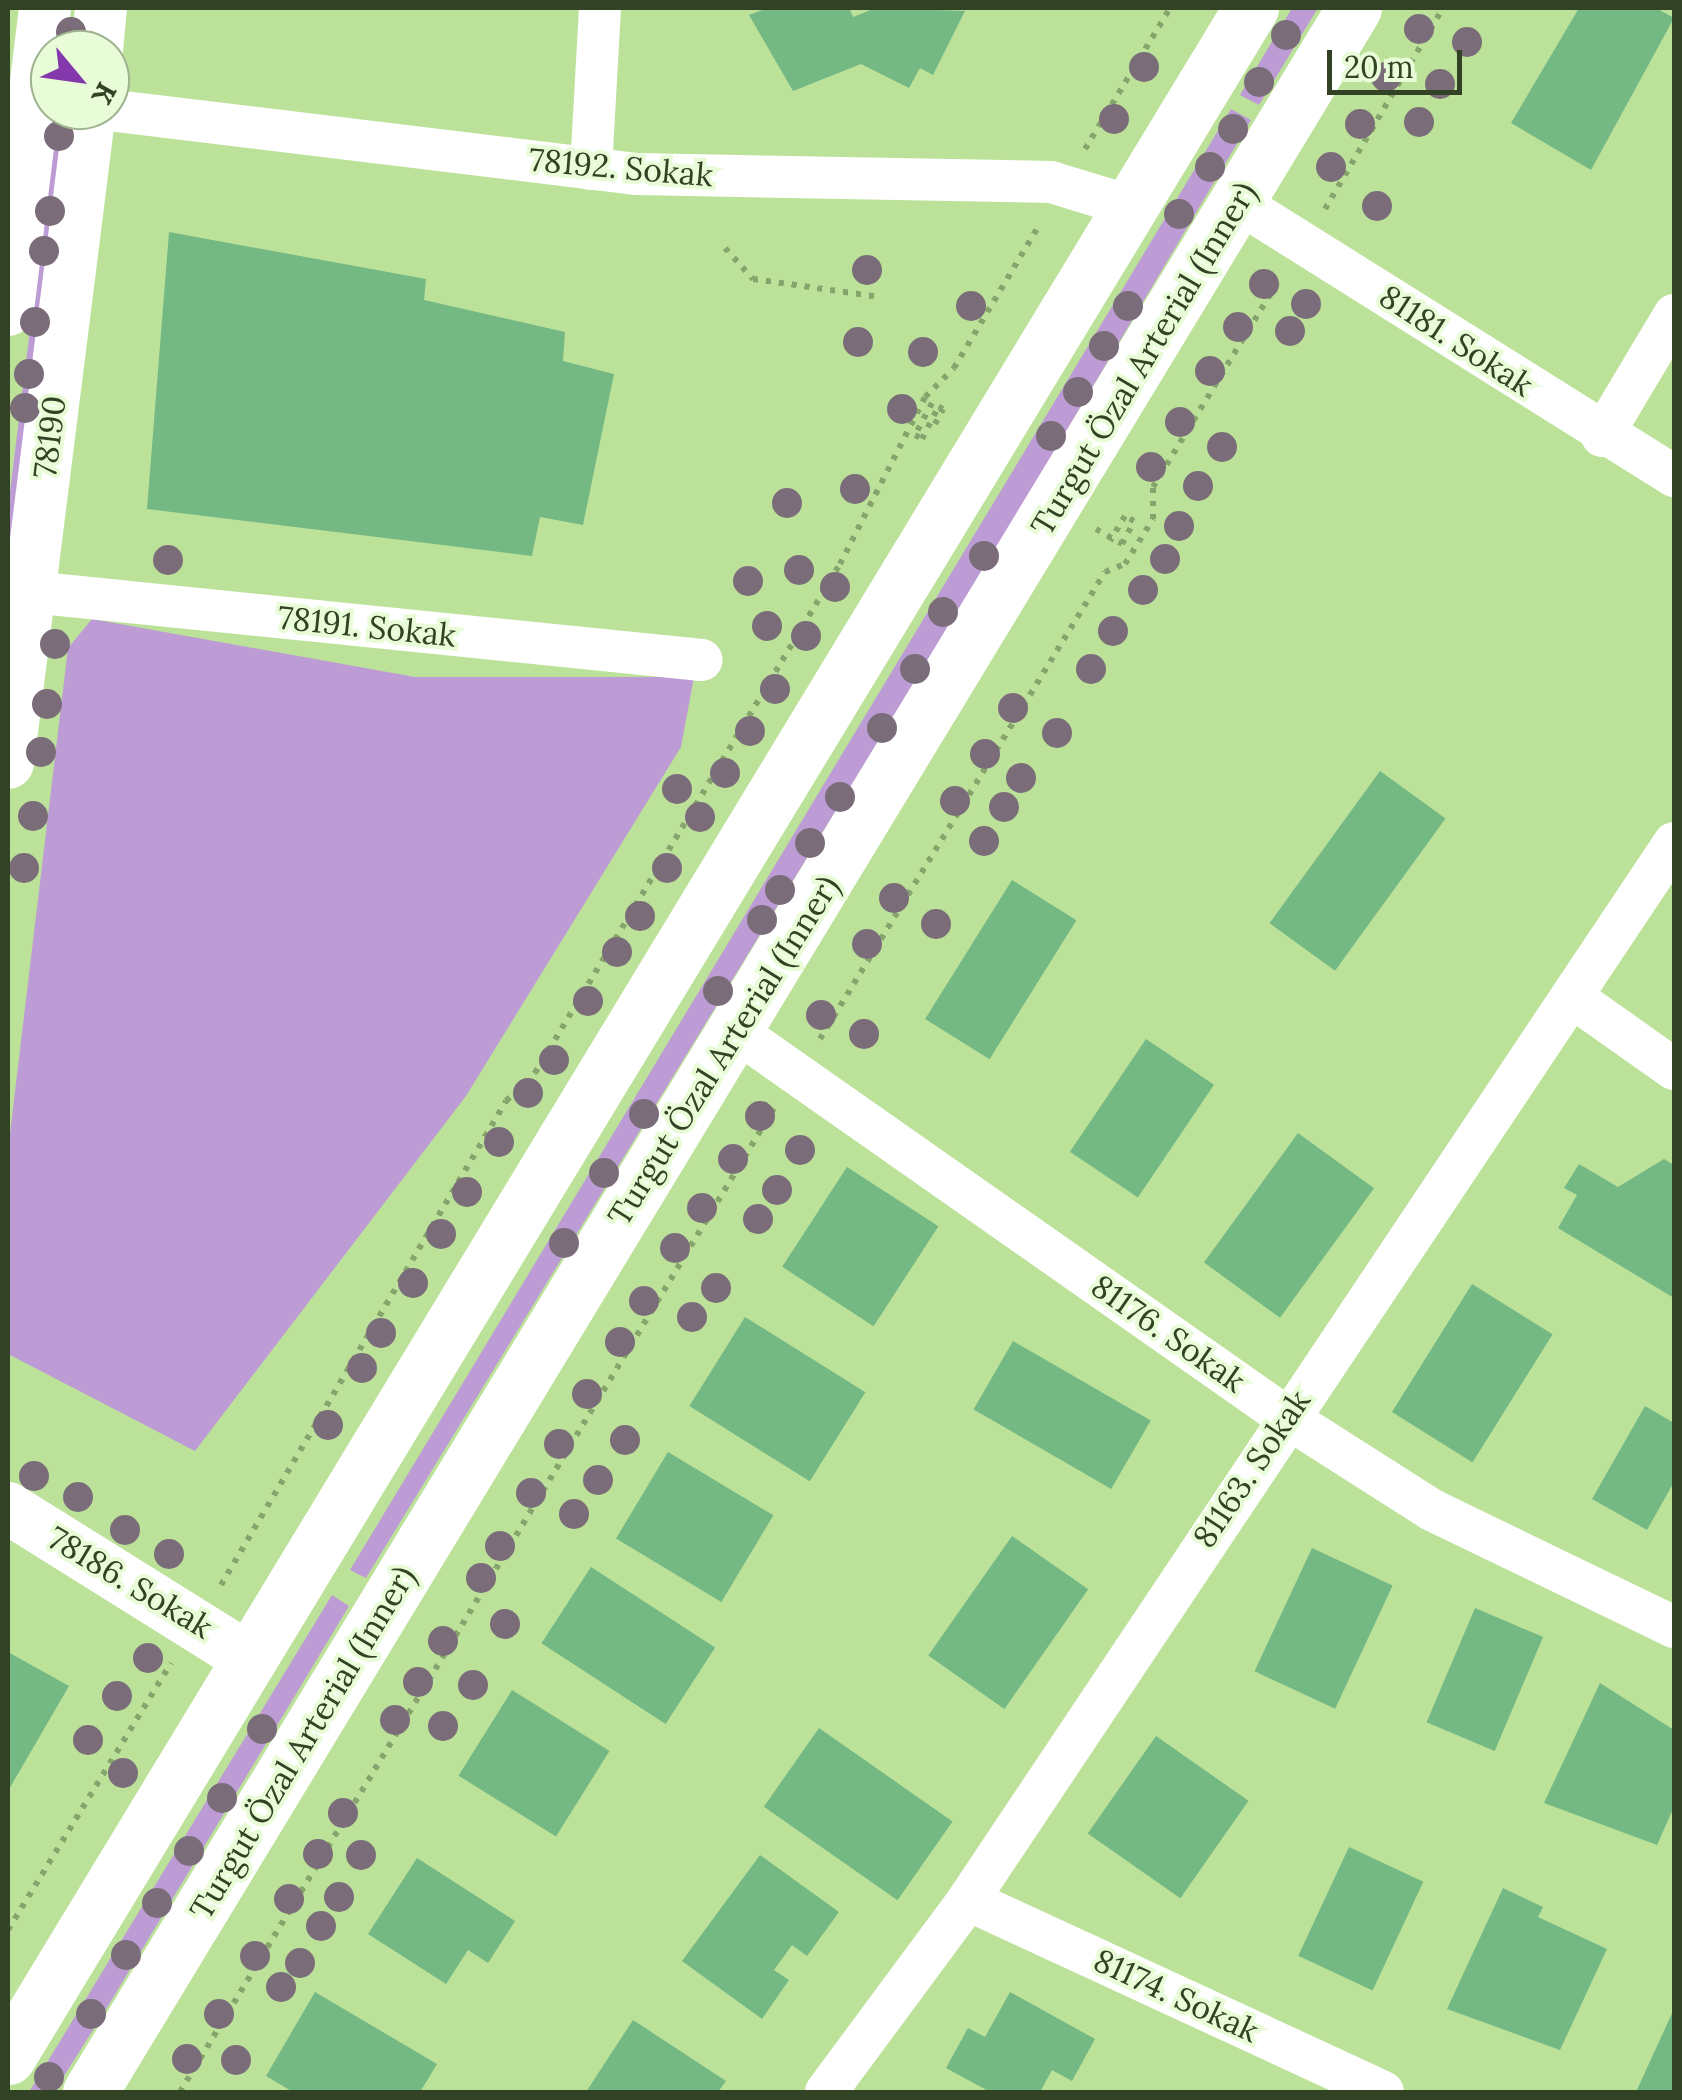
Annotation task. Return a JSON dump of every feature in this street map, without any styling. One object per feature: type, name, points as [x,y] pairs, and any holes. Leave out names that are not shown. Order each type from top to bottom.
[{"type":"main road","points":[[8,2056],[1252,8]]},
{"type":"main road","name":"Turgut Özal Arterial (Inner)","points":[[98,2090],[1354,8]]},
{"type":"street","points":[[8,310],[46,8]]},
{"type":"street","points":[[591,169],[600,8]]},
{"type":"street","name":"78192. Sokak","points":[[130,113],[591,169],[1051,182],[1133,206]]},
{"type":"street","name":"78190","points":[[8,763],[88,130]]},
{"type":"street","name":"81181. Sokak","points":[[1239,203],[1602,436],[1674,476]]},
{"type":"street","points":[[1602,436],[1674,315]]},
{"type":"street","name":"78191. Sokak","points":[[32,592],[702,660]]},
{"type":"street","name":"81163. Sokak","points":[[826,2092],[968,1900],[1286,1417],[1674,843]]},
{"type":"street","points":[[1572,997],[1674,1069]]},
{"type":"street","name":"81176. Sokak","points":[[737,1032],[1286,1417],[1432,1510],[1674,1627]]},
{"type":"street","name":"78186. Sokak","points":[[8,1508],[251,1660]]},
{"type":"street","name":"81174. Sokak","points":[[968,1900],[1384,2092]]},
{"type":"path","points":[[1081,154],[1170,8]]},
{"type":"path","points":[[1322,214],[1443,8]]},
{"type":"path","points":[[217,1591],[506,1101],[535,1073],[840,564],[925,397],[954,368],[1048,210]]},
{"type":"path","points":[[725,248],[753,279],[880,297]]},
{"type":"path","points":[[820,1037],[1105,572],[1125,564],[1153,519],[1153,487],[1286,268]]},
{"type":"path","points":[[932,402],[940,408],[922,439],[915,435],[932,402]]},
{"type":"path","points":[[1110,542],[1125,516],[1134,521],[1122,544]]},
{"type":"path","points":[[180,2092],[776,1105]]},
{"type":"path","points":[[8,1930],[177,1654]]},
{"type":"shaded area","points":[[1292,8],[1318,8],[1259,105],[1240,95]]},
{"type":"shaded area","points":[[1231,109],[1251,120],[1007,531],[366,1578],[350,1570]]},
{"type":"shaded area","points":[[55,130],[64,130],[8,577],[8,508]]},
{"type":"shaded area","points":[[92,619],[415,677],[694,677],[681,747],[466,1096],[195,1451],[8,1354],[8,1150],[68,648]]},
{"type":"shaded area","points":[[332,1595],[349,1606],[108,2006],[54,2092],[29,2092]]},
{"type":"building","points":[[768,8],[849,8],[853,17],[876,8],[965,11],[933,75],[920,68],[909,88],[861,64],[793,91],[749,15]]},
{"type":"building","points":[[1579,8],[1656,8],[1674,18],[1591,170],[1511,123]]},
{"type":"building","points":[[169,232],[426,279],[424,300],[565,332],[563,361],[614,374],[583,525],[540,517],[532,556],[147,509]]},
{"type":"building","points":[[1380,771],[1446,819],[1335,971],[1269,923]]},
{"type":"building","points":[[1012,880],[1076,920],[990,1059],[925,1019]]},
{"type":"building","points":[[1146,1039],[1214,1085],[1138,1198],[1070,1152]]},
{"type":"building","points":[[1298,1133],[1374,1188],[1280,1318],[1204,1262]]},
{"type":"building","points":[[1664,1159],[1674,1165],[1674,1298],[1558,1228],[1577,1195],[1564,1188],[1579,1164],[1618,1187]]},
{"type":"building","points":[[847,1167],[938,1226],[874,1326],[782,1267]]},
{"type":"building","points":[[1472,1284],[1553,1334],[1473,1462],[1392,1412]]},
{"type":"building","points":[[745,1317],[865,1392],[810,1481],[689,1406]]},
{"type":"building","points":[[1013,1341],[1151,1420],[1111,1489],[974,1409]]},
{"type":"building","points":[[1645,1406],[1674,1423],[1674,1482],[1647,1530],[1592,1499]]},
{"type":"building","points":[[668,1452],[773,1515],[721,1602],[616,1539]]},
{"type":"building","points":[[1012,1536],[1088,1589],[1004,1709],[928,1656]]},
{"type":"building","points":[[1312,1548],[1393,1586],[1335,1709],[1255,1671]]},
{"type":"building","points":[[591,1567],[715,1648],[666,1724],[541,1643]]},
{"type":"building","points":[[1475,1608],[1543,1637],[1495,1751],[1427,1722]]},
{"type":"building","points":[[8,1652],[69,1686],[8,1791]]},
{"type":"building","points":[[1600,1683],[1674,1730],[1674,1807],[1657,1845],[1544,1803]]},
{"type":"building","points":[[512,1690],[610,1751],[556,1837],[458,1776]]},
{"type":"building","points":[[819,1728],[953,1821],[897,1900],[764,1807]]},
{"type":"building","points":[[1156,1736],[1249,1801],[1180,1898],[1088,1833]]},
{"type":"building","points":[[1349,1847],[1423,1882],[1373,1990],[1298,1956]]},
{"type":"building","points":[[760,1855],[839,1912],[807,1956],[792,1945],[774,1970],[789,1980],[762,2019],[682,1961]]},
{"type":"building","points":[[417,1858],[515,1921],[488,1963],[468,1950],[446,1984],[368,1934]]},
{"type":"building","points":[[1503,1888],[1543,1907],[1538,1917],[1607,1949],[1560,2050],[1447,2009]]},
{"type":"building","points":[[315,1992],[437,2064],[420,2092],[293,2092],[266,2076]]},
{"type":"building","points":[[1010,1992],[1095,2039],[1072,2081],[1052,2070],[1040,2092],[990,2092],[946,2068],[968,2028],[985,2037]]},
{"type":"building","points":[[1674,2009],[1674,2092],[1636,2092]]},
{"type":"building","points":[[633,2020],[726,2081],[718,2092],[586,2092]]}]
